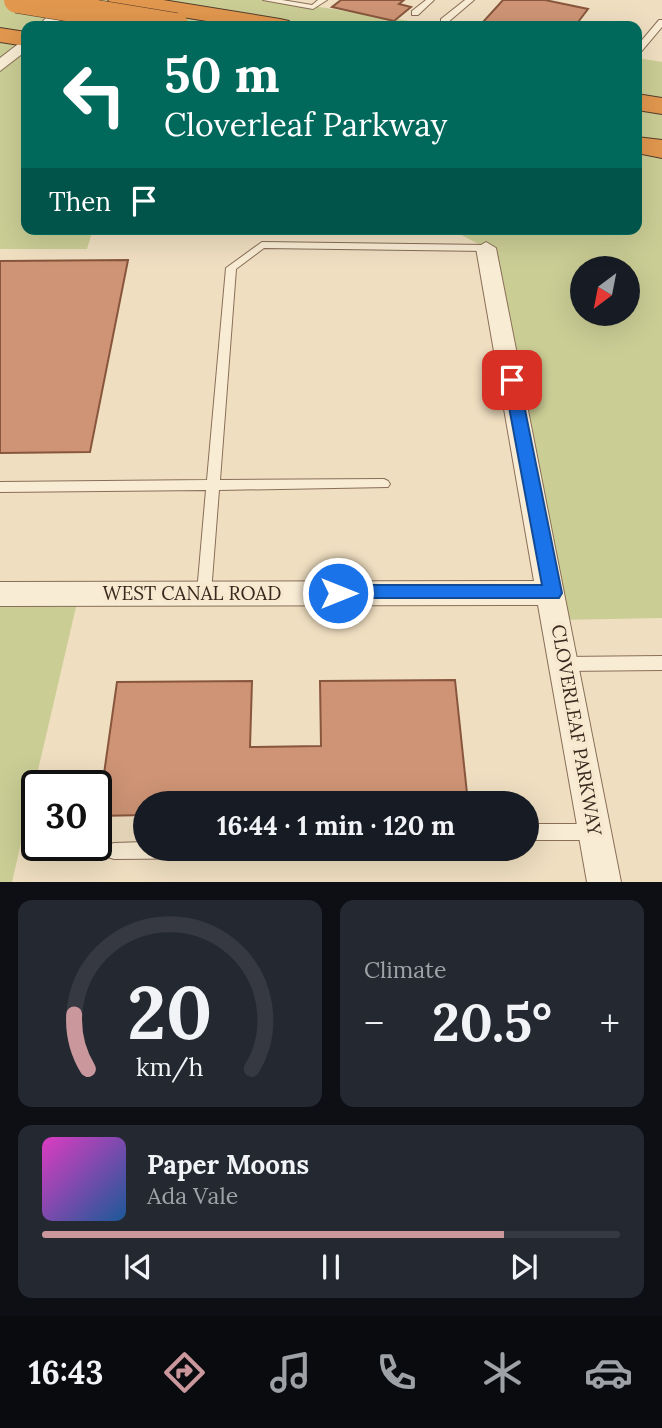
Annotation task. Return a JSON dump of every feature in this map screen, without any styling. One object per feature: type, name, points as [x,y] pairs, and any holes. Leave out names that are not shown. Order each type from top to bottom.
[{"type":"highway","points":[[17,0],[145,21]]},
{"type":"highway","points":[[120,0],[249,21]]},
{"type":"highway","points":[[0,11],[60,21]]},
{"type":"highway","points":[[0,35],[21,40]]},
{"type":"highway","points":[[642,86],[662,89]]},
{"type":"highway","points":[[642,103],[662,106]]},
{"type":"highway","points":[[642,121],[662,124]]},
{"type":"highway","points":[[642,146],[662,149]]},
{"type":"street","points":[[51,21],[74,0]]},
{"type":"street","points":[[0,66],[21,46]]},
{"type":"street","name":"CLOVERLEAF PARKWAY","points":[[486,248],[604,882]]},
{"type":"street","name":"WEST CANAL ROAD","points":[[0,594],[552,593]]},
{"type":"lane","points":[[267,0],[313,7],[323,0]]},
{"type":"lane","points":[[415,13],[430,0]]},
{"type":"lane","points":[[445,21],[470,0]]},
{"type":"lane","points":[[642,45],[662,22]]},
{"type":"lane","points":[[204,593],[231,268],[262,245],[486,248]]},
{"type":"lane","points":[[0,487],[384,484]]},
{"type":"lane","points":[[564,664],[662,663]]},
{"type":"lane","points":[[539,832],[595,832]]},
{"type":"lane","points":[[114,851],[133,851]]},
{"type":"green space","points":[[0,0],[274,0],[410,21],[21,21],[21,235],[91,235],[87,249],[0,249]]},
{"type":"green space","points":[[642,59],[662,62],[662,618],[557,620],[486,248],[461,235],[642,235]]},
{"type":"green space","points":[[0,594],[79,594],[38,770],[21,770],[21,843],[12,882],[0,882]]},
{"type":"building","points":[[341,0],[404,0],[399,4],[411,7],[394,21],[332,7]]},
{"type":"building","points":[[503,0],[545,0],[588,9],[579,21],[484,21]]},
{"type":"building","points":[[128,260],[90,452],[0,453],[0,261]]},
{"type":"building","points":[[455,680],[467,791],[133,791],[133,815],[112,816],[112,770],[105,770],[117,682],[252,681],[250,747],[321,746],[320,681]]},
{"type":"route","points":[[338,593],[552,593],[512,380]]}]
